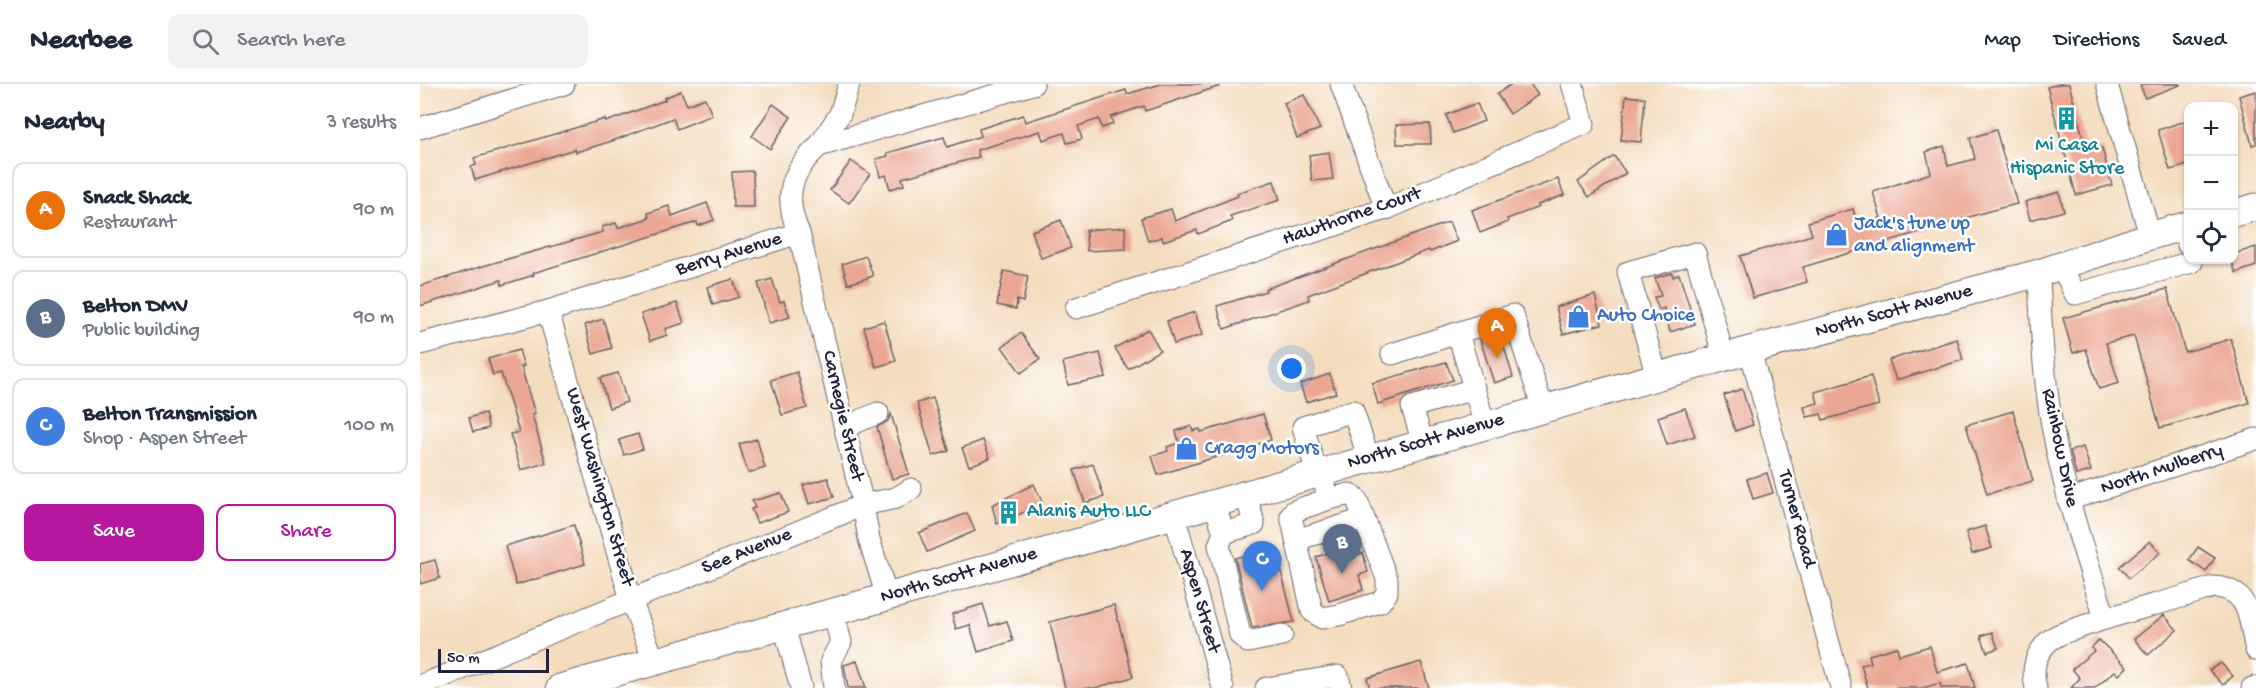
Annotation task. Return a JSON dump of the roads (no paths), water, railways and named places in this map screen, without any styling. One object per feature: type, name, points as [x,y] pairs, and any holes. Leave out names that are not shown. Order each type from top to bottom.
[{"type":"main road","points":[[2238,212],[2256,207]]},
{"type":"main road","name":"North Scott Avenue","points":[[560,688],[1724,358],[2050,269],[2150,236],[2184,232]]},
{"type":"street","points":[[420,128],[564,84]]},
{"type":"street","name":"Berry Avenue","points":[[420,344],[548,311],[799,233],[791,211],[792,187],[796,173],[804,159],[819,146],[840,114],[849,84]]},
{"type":"street","points":[[819,146],[1033,84]]},
{"type":"street","points":[[1341,84],[1386,209]]},
{"type":"street","name":"Hawthorne Court","points":[[1076,308],[1386,209],[1584,124],[1572,84]]},
{"type":"street","points":[[2107,84],[2150,236]]},
{"type":"street","name":"Carnegie Street","points":[[799,233],[864,505],[869,538],[887,597]]},
{"type":"street","points":[[1657,377],[1628,272],[1695,253],[1724,358]]},
{"type":"street","points":[[2050,269],[2075,294],[2185,264]]},
{"type":"street","name":"Rainbow Drive","points":[[2050,269],[2041,337],[2056,449],[2068,500],[2105,618]]},
{"type":"street","name":"West Washington Street","points":[[548,311],[654,661]]},
{"type":"street","points":[[1392,354],[1513,315],[1543,409]]},
{"type":"street","points":[[1458,333],[1485,426]]},
{"type":"street","name":"Turner Road","points":[[1750,351],[1841,688]]},
{"type":"street","points":[[1423,443],[1412,407],[1474,389]]},
{"type":"street","points":[[1329,499],[1304,426],[1353,411],[1369,459]]},
{"type":"street","points":[[845,427],[878,413]]},
{"type":"street","name":"North Mulberry","points":[[2068,500],[2256,439]]},
{"type":"street","name":"See Avenue","points":[[632,589],[864,505],[896,498],[911,489]]},
{"type":"street","points":[[1224,533],[1254,524],[1246,493]]},
{"type":"street","points":[[1350,494],[1357,500],[1364,519],[1387,579],[1387,593],[1380,602],[1322,618],[1312,611],[1291,516],[1294,511],[1350,494]]},
{"type":"street","points":[[1214,502],[1224,533],[1219,545],[1240,635],[1248,642],[1282,635]]},
{"type":"street","name":"Aspen Street","points":[[1174,514],[1223,688]]},
{"type":"street","points":[[1296,540],[1364,519]]},
{"type":"street","points":[[2036,688],[2034,666],[2038,655],[2056,636],[2105,618],[2213,587],[2225,587],[2241,597],[2246,606],[2256,650]]},
{"type":"street","points":[[420,686],[632,589]]},
{"type":"street","points":[[833,612],[841,642],[831,661],[834,688]]},
{"type":"street","points":[[784,626],[801,688]]},
{"type":"street","points":[[1266,688],[1338,676],[1341,688]]},
{"type":"street","points":[[2252,688],[2256,687]]},
{"type":"place","name":"Mi Casa Hispanic Store","points":[[2067,118]]},
{"type":"place","name":"Jack's tune up and alignment","points":[[1836,235]]},
{"type":"place","name":"Auto Choice","points":[[1579,316]]},
{"type":"place","name":"Snack Shack","points":[[1497,358]]},
{"type":"place","name":"Cragg Motors","points":[[1187,449]]},
{"type":"place","name":"Alanis Auto LLC","points":[[1009,512]]},
{"type":"place","name":"Belton DMV","points":[[1342,574]]},
{"type":"place","name":"Belton Transmission","points":[[1262,591]]}]
